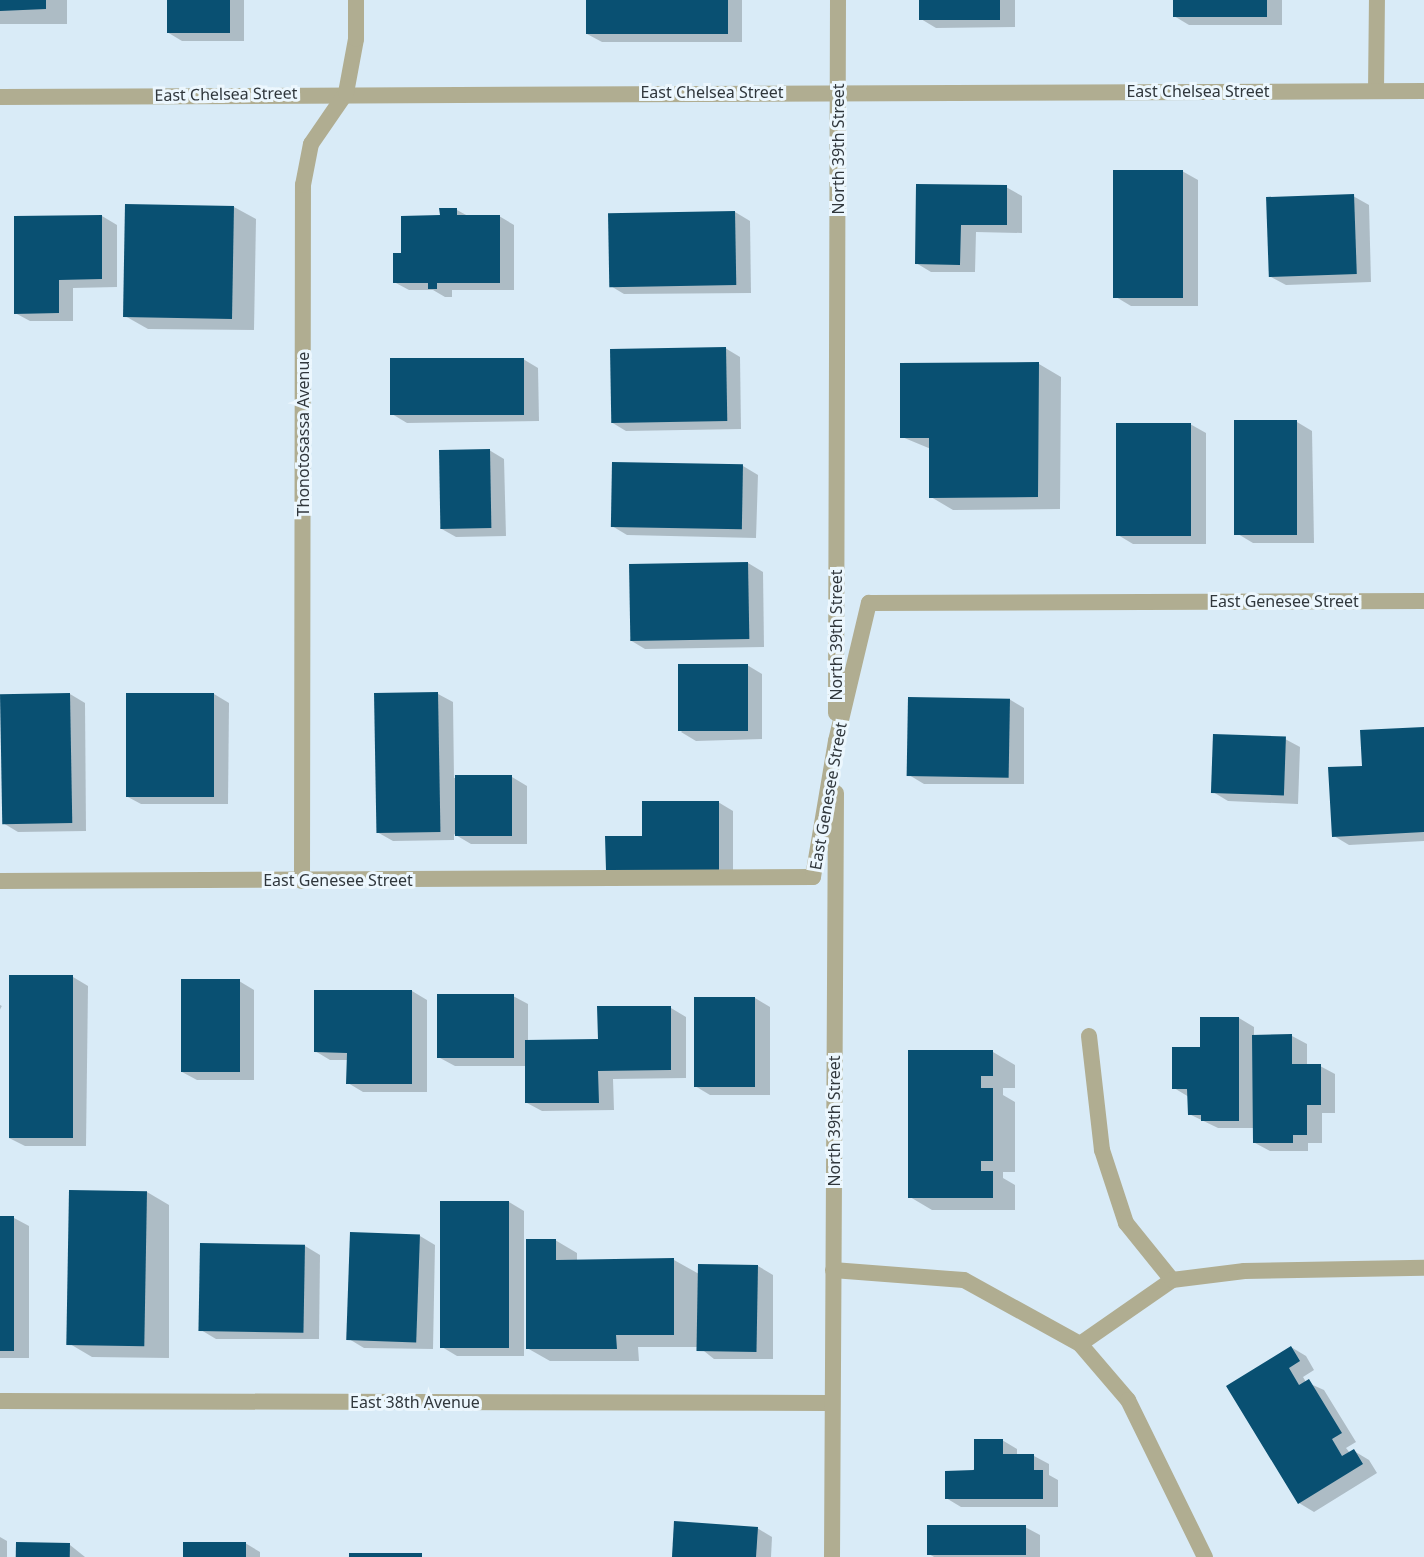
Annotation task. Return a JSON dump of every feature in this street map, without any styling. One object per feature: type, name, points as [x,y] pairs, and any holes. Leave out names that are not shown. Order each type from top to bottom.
[{"type":"street","name":"Thonotosassa Avenue","points":[[302,881],[303,185],[311,144],[346,93],[356,39],[356,0]]},
{"type":"street","name":"North 39th Street","points":[[832,1557],[830,1403],[833,1270],[838,0]]},
{"type":"street","points":[[1376,91],[1377,0]]},
{"type":"street","name":"East Chelsea Street","points":[[0,97],[346,93],[1424,91]]},
{"type":"street","name":"East Genesee Street","points":[[0,881],[813,877],[836,741],[868,603],[1424,601]]},
{"type":"street","points":[[1089,1036],[1102,1150],[1126,1222],[1172,1281]]},
{"type":"street","points":[[1080,1344],[1172,1281],[1244,1271],[1424,1268]]},
{"type":"street","points":[[833,1270],[964,1280],[1080,1344],[1128,1400],[1205,1557]]},
{"type":"street","name":"East 38th Avenue","points":[[0,1401],[830,1403]]},
{"type":"building","points":[[0,0],[46,0],[46,9],[0,11]]},
{"type":"building","points":[[167,0],[230,0],[230,33],[167,33]]},
{"type":"building","points":[[586,0],[728,0],[728,34],[586,34]]},
{"type":"building","points":[[919,0],[1000,0],[1000,20],[919,20]]},
{"type":"building","points":[[1173,0],[1267,0],[1267,17],[1173,17]]},
{"type":"building","points":[[1113,170],[1183,170],[1183,298],[1113,298]]},
{"type":"building","points":[[916,184],[1007,185],[1007,225],[961,225],[960,265],[915,264]]},
{"type":"building","points":[[1354,194],[1357,274],[1269,277],[1266,197]]},
{"type":"building","points":[[125,204],[234,206],[232,319],[123,317]]},
{"type":"building","points":[[439,208],[457,208],[457,215],[500,215],[500,283],[437,283],[437,289],[428,289],[428,283],[393,283],[393,253],[401,253],[401,216],[440,215]]},
{"type":"building","points":[[735,211],[736,285],[609,287],[608,213]]},
{"type":"building","points":[[102,215],[102,279],[59,280],[59,313],[14,314],[14,216]]},
{"type":"building","points":[[726,347],[727,421],[611,423],[610,349]]},
{"type":"building","points":[[390,358],[524,358],[524,415],[390,415]]},
{"type":"building","points":[[1039,362],[1038,497],[929,498],[929,438],[900,438],[900,363]]},
{"type":"building","points":[[1234,420],[1297,420],[1297,535],[1234,535]]},
{"type":"building","points":[[1116,423],[1191,423],[1191,536],[1116,536]]},
{"type":"building","points":[[490,449],[491,528],[440,529],[439,450]]},
{"type":"building","points":[[612,462],[743,464],[742,529],[611,527]]},
{"type":"building","points":[[748,562],[749,639],[630,641],[629,564]]},
{"type":"building","points":[[678,664],[748,664],[748,731],[678,731]]},
{"type":"building","points":[[438,692],[440,832],[376,833],[374,693]]},
{"type":"building","points":[[70,693],[72,823],[2,824],[0,694]]},
{"type":"building","points":[[126,693],[214,693],[214,797],[126,797]]},
{"type":"building","points":[[908,697],[1010,699],[1009,778],[907,776]]},
{"type":"building","points":[[1424,727],[1424,832],[1332,837],[1328,767],[1362,766],[1360,730]]},
{"type":"building","points":[[1213,734],[1286,737],[1284,796],[1211,793]]},
{"type":"building","points":[[455,775],[512,775],[512,836],[455,836]]},
{"type":"building","points":[[642,801],[719,801],[719,870],[606,870],[605,836],[642,836]]},
{"type":"building","points":[[9,975],[73,975],[73,1138],[9,1138]]},
{"type":"building","points":[[181,979],[240,979],[240,1072],[181,1072]]},
{"type":"building","points":[[314,990],[412,990],[412,1084],[346,1084],[347,1053],[314,1052]]},
{"type":"building","points":[[437,994],[514,994],[514,1058],[437,1058]]},
{"type":"building","points":[[694,997],[755,997],[755,1087],[694,1087]]},
{"type":"building","points":[[597,1006],[671,1006],[671,1070],[598,1071],[599,1103],[525,1103],[525,1040],[598,1039]]},
{"type":"building","points":[[1200,1017],[1239,1017],[1239,1121],[1201,1121],[1201,1115],[1188,1115],[1187,1089],[1172,1089],[1172,1047],[1200,1047]]},
{"type":"building","points":[[1292,1034],[1292,1064],[1321,1064],[1321,1105],[1307,1105],[1307,1135],[1293,1135],[1293,1143],[1253,1143],[1252,1035]]},
{"type":"building","points":[[908,1050],[993,1050],[993,1076],[981,1076],[981,1088],[993,1088],[993,1161],[981,1161],[981,1171],[993,1171],[993,1198],[908,1198]]},
{"type":"building","points":[[69,1190],[147,1191],[144,1346],[66,1345]]},
{"type":"building","points":[[440,1201],[509,1201],[509,1348],[440,1348]]},
{"type":"building","points":[[0,1216],[14,1216],[14,1351],[0,1351]]},
{"type":"building","points":[[350,1232],[420,1234],[416,1342],[346,1340]]},
{"type":"building","points":[[526,1239],[556,1239],[556,1260],[674,1258],[674,1335],[616,1335],[617,1349],[526,1349]]},
{"type":"building","points":[[200,1243],[305,1245],[303,1333],[198,1331]]},
{"type":"building","points":[[698,1264],[758,1265],[756,1352],[696,1351]]},
{"type":"building","points":[[1291,1346],[1300,1361],[1289,1368],[1299,1385],[1309,1379],[1342,1433],[1332,1439],[1342,1456],[1354,1449],[1363,1464],[1298,1504],[1226,1386]]},
{"type":"building","points":[[974,1439],[1003,1439],[1003,1454],[1034,1454],[1034,1470],[1043,1470],[1043,1499],[945,1499],[945,1471],[974,1470]]},
{"type":"building","points":[[674,1521],[758,1527],[756,1557],[672,1557]]},
{"type":"building","points":[[927,1525],[1026,1525],[1026,1555],[927,1555]]},
{"type":"building","points":[[16,1542],[70,1543],[70,1557],[16,1557]]},
{"type":"building","points":[[183,1542],[246,1542],[246,1557],[183,1557]]},
{"type":"building","points":[[349,1553],[422,1553],[422,1557],[349,1557]]}]
